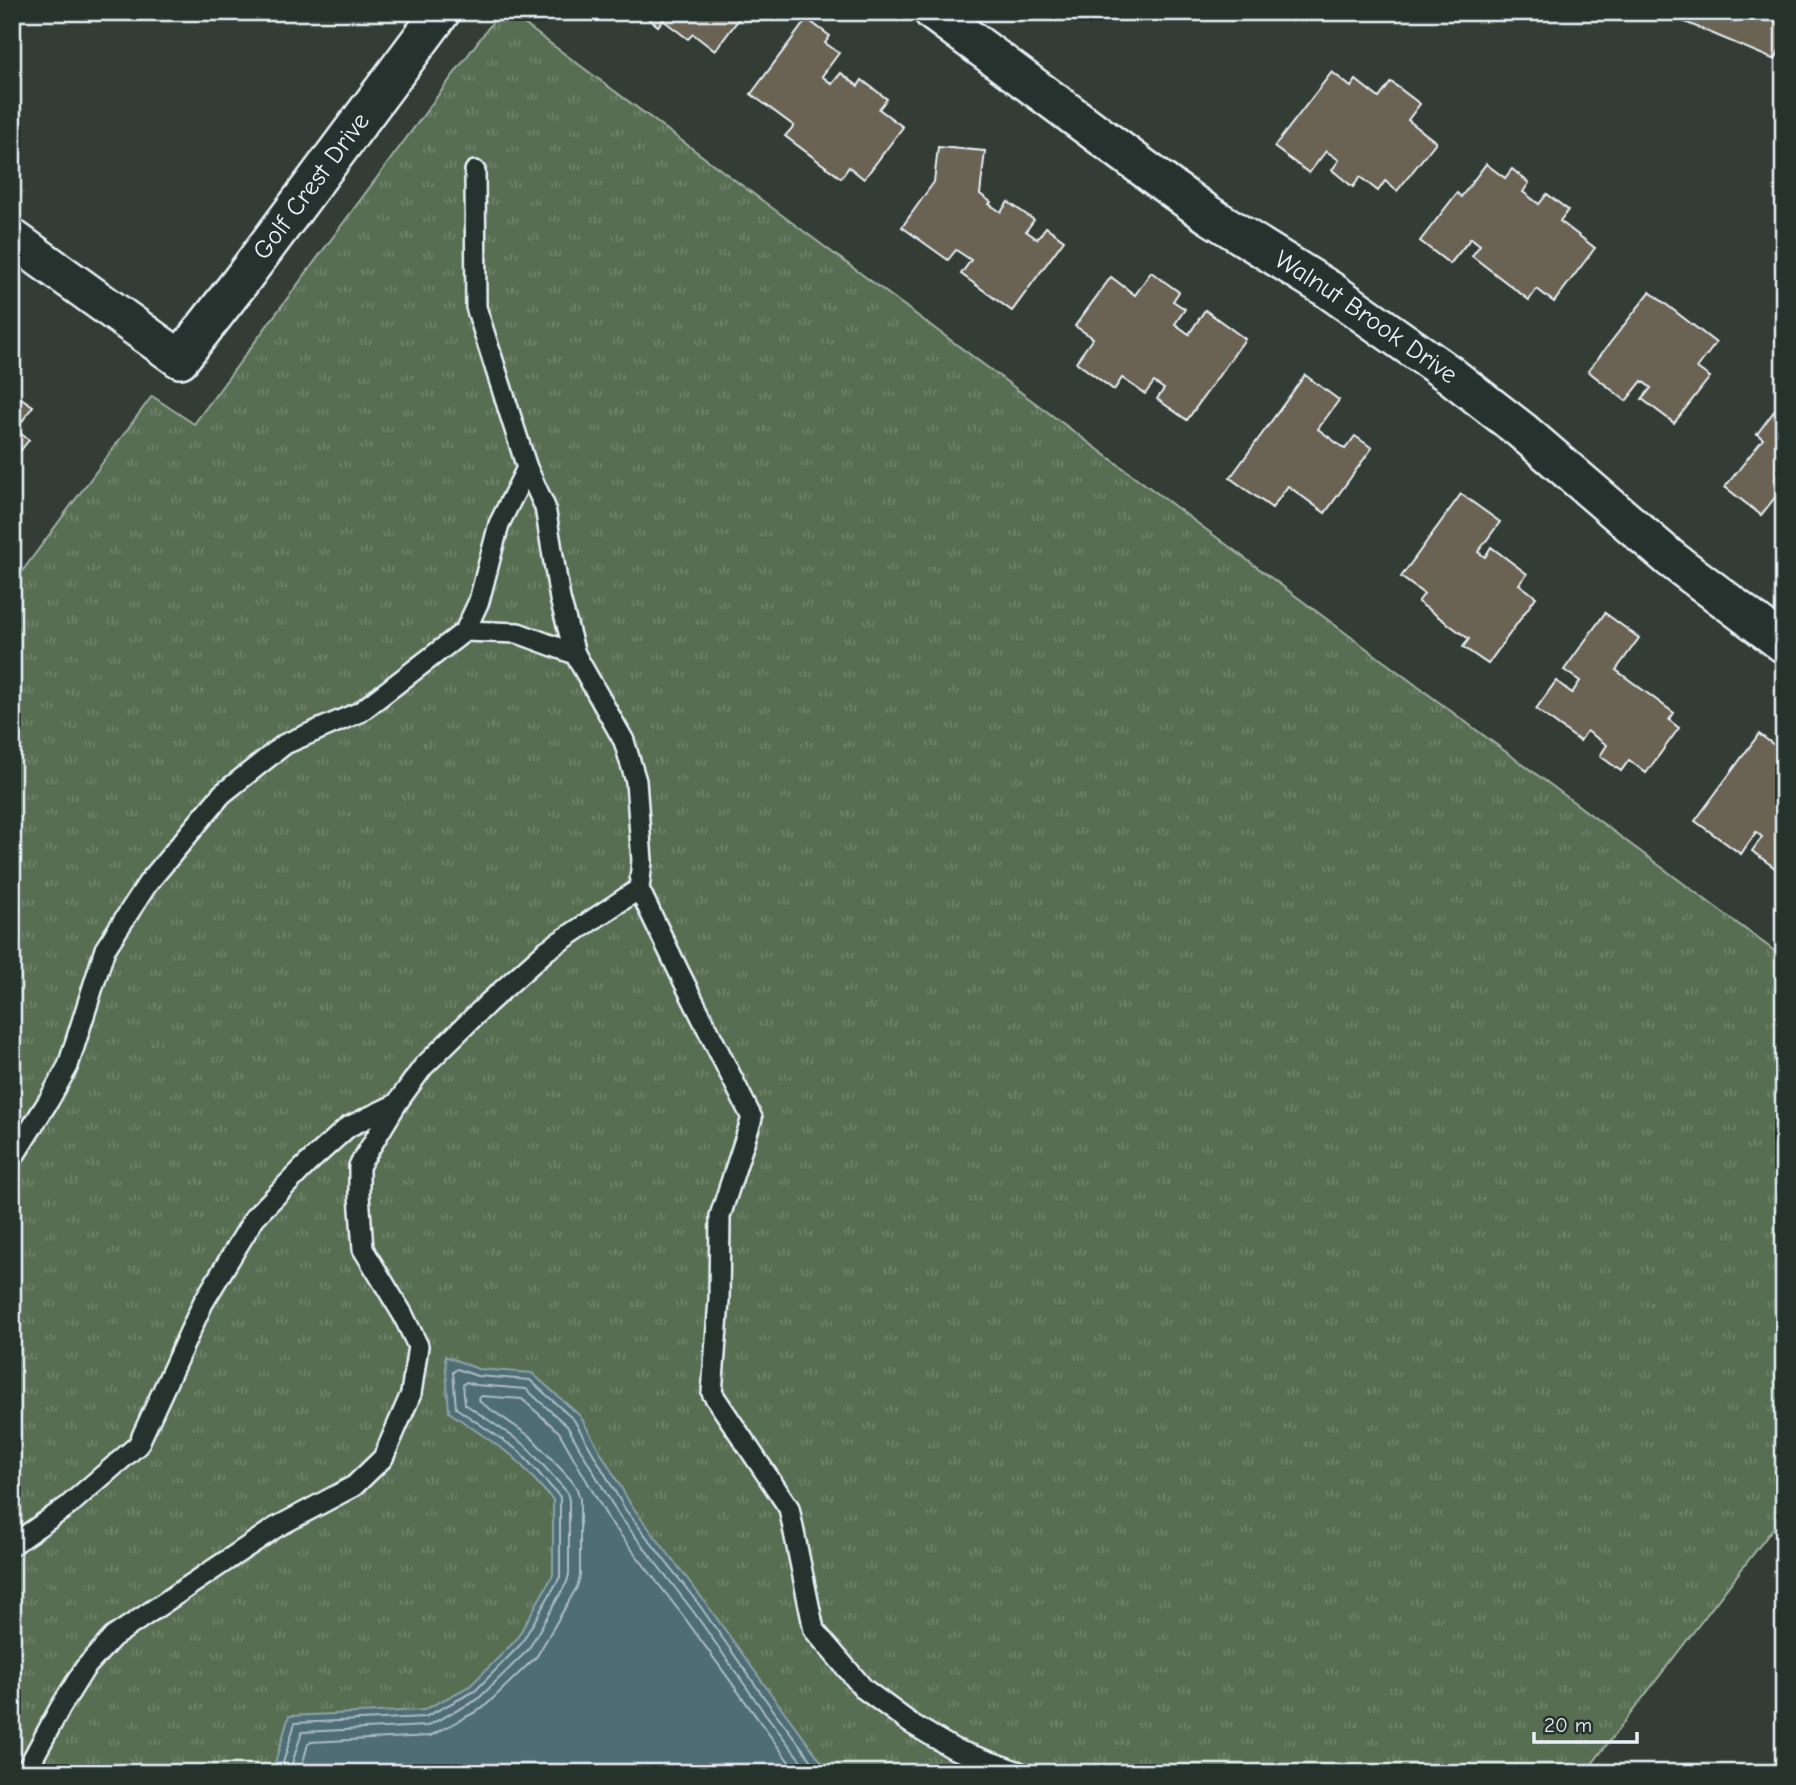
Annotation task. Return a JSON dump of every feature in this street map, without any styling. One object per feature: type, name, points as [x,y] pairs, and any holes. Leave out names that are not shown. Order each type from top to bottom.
[{"type":"street","name":"Golf Crest Drive","points":[[12,238],[180,359],[441,12]]},
{"type":"street","name":"Walnut Brook Drive","points":[[933,12],[1209,215],[1328,289],[1449,374],[1521,430],[1671,559],[1784,644]]},
{"type":"lane","points":[[475,171],[476,307],[527,468],[545,507],[560,599],[575,653],[624,741],[636,781],[642,861],[639,889],[752,1118],[720,1216],[719,1300],[712,1392],[789,1508],[814,1629],[864,1689],[910,1723],[954,1749],[1022,1773]]},
{"type":"lane","points":[[12,1159],[68,1066],[105,949],[148,883],[222,794],[285,744],[360,712],[465,631],[479,601],[499,524],[527,468]]},
{"type":"lane","points":[[465,631],[518,633],[575,653]]},
{"type":"lane","points":[[25,1773],[85,1668],[113,1637],[275,1528],[354,1486],[383,1458],[411,1394],[418,1346],[402,1313],[363,1249],[359,1166],[397,1103],[423,1068],[488,1003],[547,950],[639,889]]},
{"type":"lane","points":[[12,1545],[68,1506],[138,1445],[204,1303],[255,1217],[348,1127],[397,1103]]},
{"type":"green space","points":[[500,12],[508,12],[1784,958],[1784,1514],[1585,1773],[12,1773],[12,585],[152,396],[194,424]]},
{"type":"water","points":[[445,1356],[478,1369],[532,1373],[580,1416],[631,1505],[830,1773],[272,1773],[289,1716],[424,1710],[470,1686],[516,1640],[553,1575],[553,1500],[514,1457],[449,1412]]},
{"type":"building","points":[[744,12],[715,51],[693,34],[688,39],[663,20],[658,26],[643,14]]},
{"type":"building","points":[[1675,12],[1782,12],[1784,40],[1775,60],[1673,17]]},
{"type":"building","points":[[807,19],[830,36],[825,43],[839,53],[822,76],[832,84],[841,73],[858,86],[862,80],[887,99],[879,109],[903,127],[864,179],[849,167],[841,178],[785,136],[794,126],[751,94]]},
{"type":"building","points":[[1332,72],[1351,87],[1356,80],[1379,98],[1391,82],[1420,104],[1408,120],[1436,142],[1397,191],[1385,181],[1378,191],[1360,177],[1353,187],[1332,170],[1339,160],[1326,151],[1309,173],[1274,147]]},
{"type":"building","points":[[938,147],[985,151],[980,194],[1001,212],[1008,202],[1034,220],[1026,231],[1037,239],[1046,227],[1064,240],[1012,311],[961,274],[971,260],[956,250],[948,260],[902,227],[934,182]]},
{"type":"building","points":[[1486,164],[1505,178],[1512,169],[1529,183],[1523,192],[1539,204],[1547,194],[1568,210],[1560,221],[1595,248],[1554,302],[1537,289],[1529,300],[1472,256],[1480,245],[1471,238],[1450,264],[1420,241],[1457,193],[1461,197]]},
{"type":"building","points":[[1151,272],[1179,292],[1173,301],[1185,309],[1175,324],[1189,334],[1205,310],[1245,339],[1187,420],[1157,399],[1164,389],[1154,382],[1145,394],[1122,378],[1114,390],[1076,362],[1093,338],[1075,326],[1111,277],[1135,295]]},
{"type":"building","points":[[1650,292],[1716,343],[1697,368],[1710,377],[1674,423],[1642,399],[1651,388],[1642,381],[1626,401],[1588,371]]},
{"type":"building","points":[[1305,375],[1339,400],[1318,429],[1345,449],[1355,436],[1372,448],[1325,513],[1288,486],[1272,508],[1230,478]]},
{"type":"building","points":[[12,392],[33,406],[16,430],[29,440],[17,455],[12,452]]},
{"type":"building","points":[[1778,406],[1784,411],[1784,492],[1781,490],[1761,515],[1725,487],[1763,439],[1757,434]]},
{"type":"building","points":[[1461,494],[1500,522],[1478,552],[1485,557],[1491,547],[1527,574],[1519,584],[1536,597],[1488,664],[1463,647],[1469,639],[1418,602],[1424,594],[1401,577]]},
{"type":"building","points":[[1605,613],[1639,638],[1616,670],[1674,713],[1669,720],[1679,728],[1646,773],[1629,760],[1621,771],[1600,756],[1607,745],[1587,731],[1580,741],[1536,709],[1556,681],[1572,693],[1580,681],[1564,670]]},
{"type":"building","points":[[1759,734],[1784,752],[1784,864],[1779,871],[1752,851],[1762,837],[1756,832],[1741,854],[1695,821]]}]
